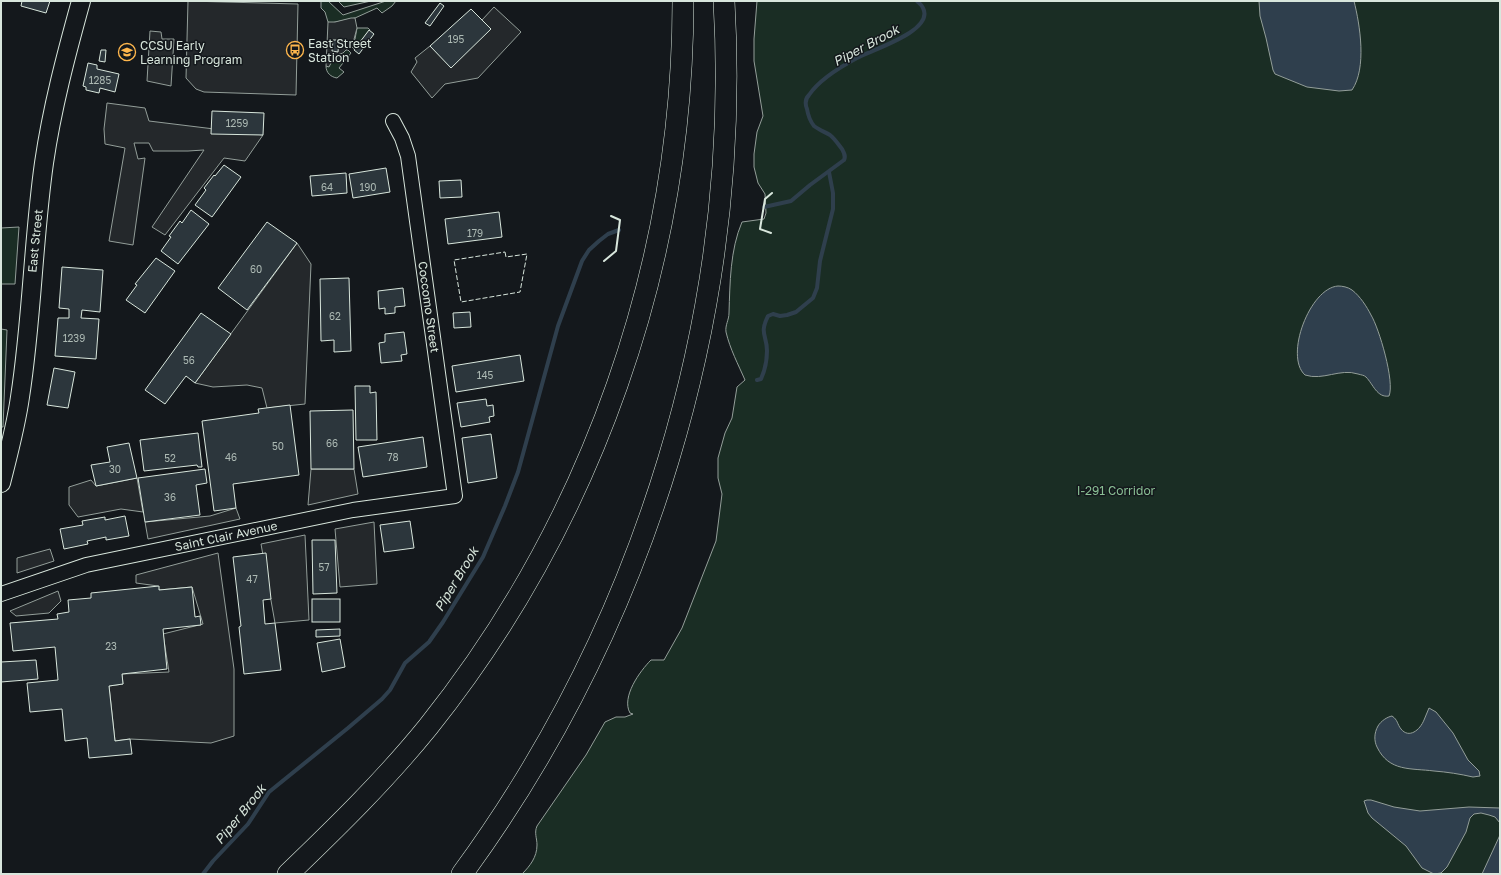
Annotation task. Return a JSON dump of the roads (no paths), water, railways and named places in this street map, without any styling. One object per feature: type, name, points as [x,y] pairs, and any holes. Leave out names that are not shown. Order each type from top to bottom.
[{"type":"highway","points":[[288,874],[351,813],[388,774],[452,696],[489,644],[522,590],[548,544],[577,487],[600,432],[622,371],[637,325],[654,258],[675,138],[683,1]]},
{"type":"highway","points":[[462,874],[496,826],[524,782],[560,719],[595,651],[635,558],[668,464],[686,398],[702,326],[717,227],[726,115],[727,54],[724,1]]},
{"type":"main road","name":"East Street","points":[[1,483],[15,427],[25,364],[38,217],[51,120],[61,75],[81,1]]},
{"type":"street","name":"Coccomo Street","points":[[393,121],[402,138],[408,156],[455,496]]},
{"type":"street","name":"Saint Clair Avenue","points":[[1,594],[86,565],[353,510],[455,496]]},
{"type":"water","points":[[1259,1],[1354,1],[1360,34],[1361,58],[1357,81],[1352,90],[1339,91],[1307,87],[1275,74],[1260,16]]},
{"type":"water","points":[[1338,286],[1349,288],[1355,292],[1365,305],[1374,322],[1382,343],[1388,368],[1390,379],[1389,396],[1378,393],[1363,375],[1345,372],[1318,377],[1305,375],[1299,366],[1297,353],[1303,324],[1318,298],[1328,290]]},
{"type":"water","points":[[1429,708],[1436,712],[1453,733],[1468,760],[1479,771],[1480,776],[1473,777],[1409,769],[1394,765],[1382,755],[1375,742],[1375,734],[1381,722],[1392,716],[1404,732],[1411,733],[1420,727]]},
{"type":"water","points":[[1367,800],[1394,807],[1420,811],[1469,807],[1500,808],[1500,823],[1495,817],[1481,813],[1474,814],[1470,818],[1466,832],[1447,867],[1441,873],[1434,874],[1422,868],[1406,846],[1372,818],[1368,813],[1364,801]]},
{"type":"water","points":[[1500,835],[1500,874],[1482,874]]},
{"type":"waterway","name":"Piper Brook","points":[[764,207],[791,201],[844,160],[845,156],[842,149],[835,140],[830,135],[818,129],[811,122],[806,105],[807,98],[813,89],[838,69],[857,58],[900,39],[911,32],[920,24],[924,16],[923,7],[917,1]]},
{"type":"waterway","points":[[757,380],[761,379],[765,369],[767,346],[764,327],[768,316],[773,314],[780,316],[796,312],[813,298],[817,288],[820,261],[833,209],[833,193],[829,172]]},
{"type":"waterway","name":"Piper Brook","points":[[203,874],[213,861],[248,824],[269,792],[382,699],[390,690],[405,663],[429,642],[443,622],[483,557],[505,506],[518,472],[558,326],[582,261],[589,250],[599,241],[608,234],[619,230]]},
{"type":"place","name":"East Street Station","points":[[295,50]]},
{"type":"place","name":"CCSU Early Learning Program","points":[[127,52]]},
{"type":"park label","name":"I-291 Corridor","points":[[1116,490]]}]
